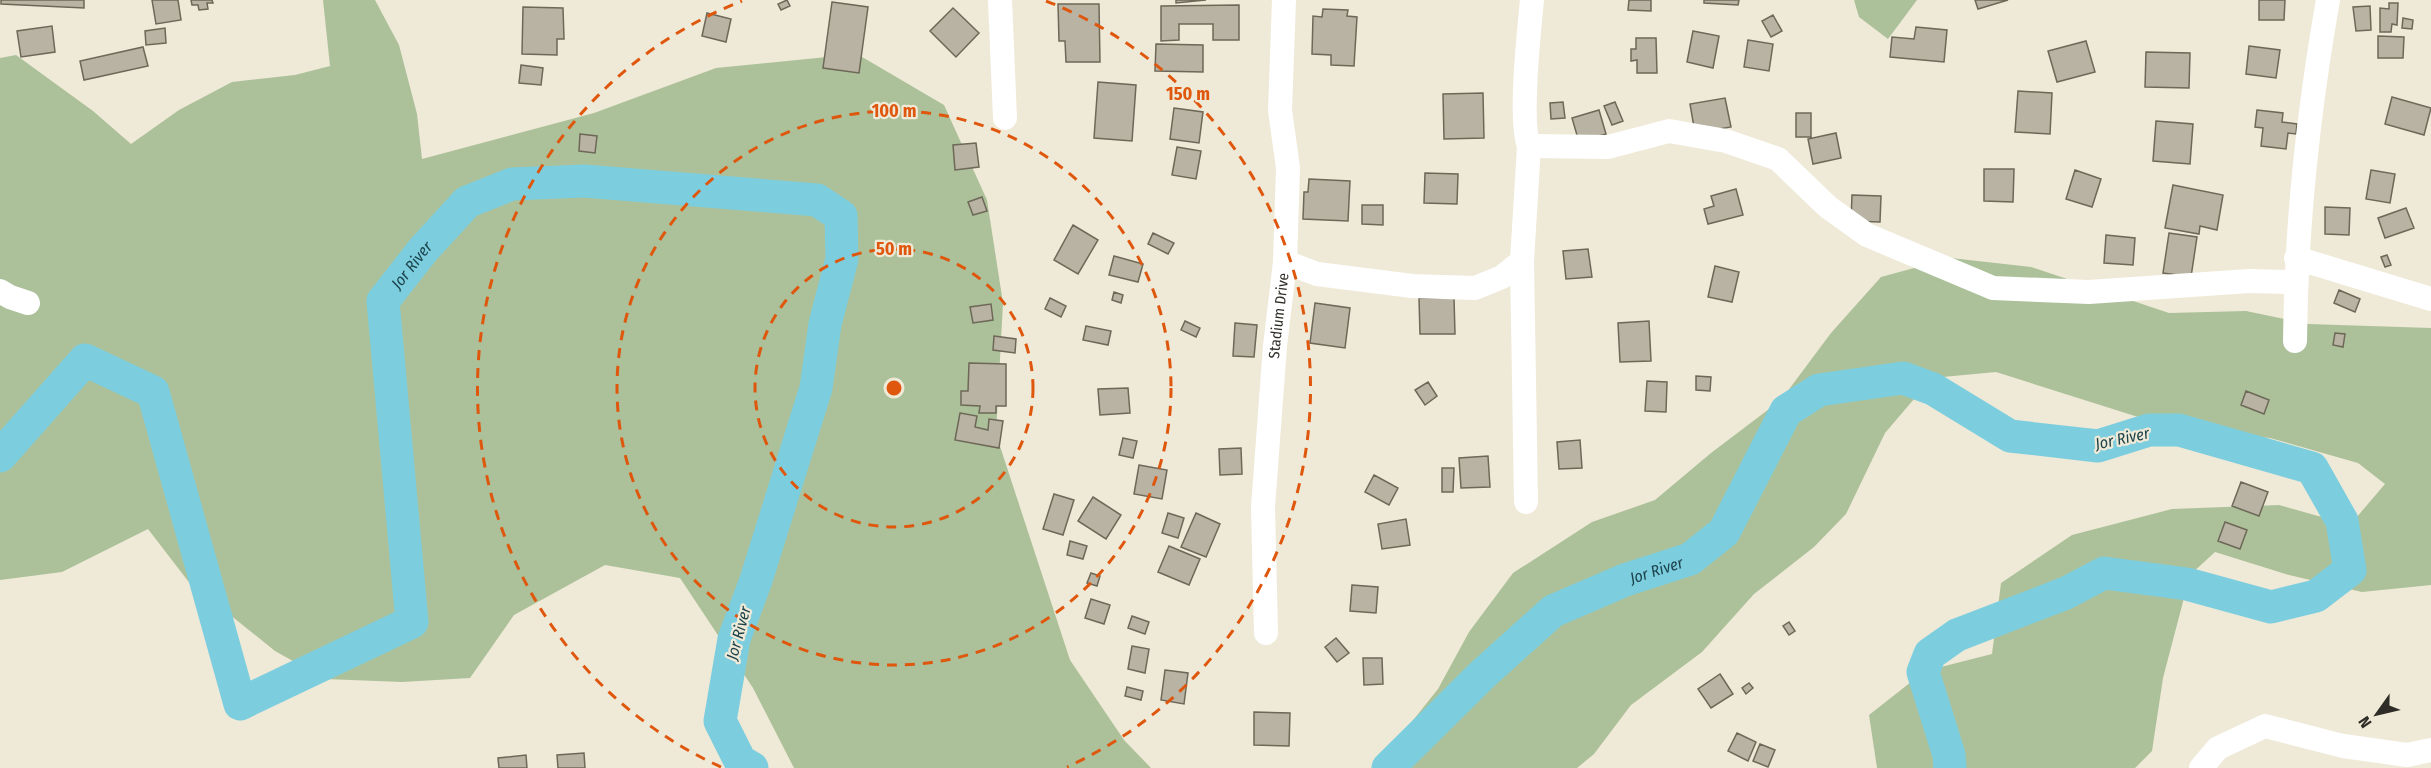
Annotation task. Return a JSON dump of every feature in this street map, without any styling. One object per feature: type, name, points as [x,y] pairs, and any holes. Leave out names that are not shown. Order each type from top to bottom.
[{"type":"street","points":[[1000,0],[1005,118]]},
{"type":"street","name":"Stadium Drive","points":[[1266,633],[1263,507],[1275,346],[1286,262],[1288,168],[1280,110],[1284,0]]},
{"type":"street","points":[[1526,502],[1522,261],[1529,147],[1525,137],[1525,104],[1532,0]]},
{"type":"street","points":[[2295,341],[2296,258],[2313,88],[2328,0]]},
{"type":"street","points":[[1529,147],[1608,147],[1669,131],[1726,141],[1778,159],[1828,207],[1867,235],[1993,288],[2089,292],[2249,281],[2287,282],[2295,287]]},
{"type":"street","points":[[2296,258],[2431,299]]},
{"type":"street","points":[[1286,262],[1317,274],[1412,286],[1475,288],[1502,277],[1522,261]]},
{"type":"street","points":[[0,291],[28,303]]},
{"type":"street","points":[[2201,768],[2218,748],[2265,726],[2343,746],[2407,755],[2431,750]]},
{"type":"green space","points":[[323,0],[375,0],[399,45],[417,114],[422,159],[594,113],[716,68],[857,54],[944,105],[987,200],[1003,303],[996,434],[1070,660],[1124,740],[1151,768],[794,768],[753,688],[680,578],[605,565],[514,615],[470,678],[402,682],[325,679],[275,651],[188,581],[148,529],[62,572],[0,580],[0,58],[16,55],[93,111],[131,144],[179,110],[232,82],[295,75],[330,66]]},
{"type":"green space","points":[[1854,0],[1917,0],[1888,39],[1859,17]]},
{"type":"green space","points":[[1951,258],[2031,267],[2169,313],[2246,311],[2308,324],[2431,328],[2431,585],[2362,592],[2289,575],[2215,552],[2190,575],[2163,678],[2152,751],[2135,768],[1877,768],[1869,715],[1925,671],[1992,654],[2001,583],[2072,535],[2172,509],[2279,505],[2350,525],[2385,484],[2358,463],[2270,438],[2173,428],[1996,372],[1932,378],[1885,433],[1846,514],[1814,547],[1754,594],[1702,652],[1631,705],[1594,754],[1577,768],[1375,768],[1438,689],[1469,632],[1513,573],[1592,522],[1655,500],[1711,453],[1781,400],[1831,333],[1881,277]]},
{"type":"building","points":[[1,0],[84,0],[84,8],[1,4]]},
{"type":"building","points":[[152,0],[178,0],[181,20],[156,24]]},
{"type":"building","points":[[191,0],[212,0],[213,3],[207,3],[208,9],[199,10],[198,5],[192,5]]},
{"type":"building","points":[[787,0],[790,6],[781,10],[778,4]]},
{"type":"building","points":[[1176,0],[1206,0],[1176,3]]},
{"type":"building","points":[[1629,0],[1651,0],[1651,11],[1628,10]]},
{"type":"building","points":[[1704,0],[1739,0],[1738,5],[1704,3]]},
{"type":"building","points":[[1975,0],[2008,0],[1978,9]]},
{"type":"building","points":[[2259,0],[2285,0],[2284,20],[2259,20]]},
{"type":"building","points":[[832,2],[868,7],[859,73],[823,68]]},
{"type":"building","points":[[2389,3],[2398,3],[2397,25],[2392,24],[2391,32],[2380,32],[2380,8],[2389,9]]},
{"type":"building","points":[[1058,4],[1099,4],[1100,62],[1066,62],[1065,41],[1059,41]]},
{"type":"building","points":[[1239,5],[1239,40],[1213,40],[1213,24],[1179,24],[1179,40],[1161,41],[1161,6]]},
{"type":"building","points":[[2370,6],[2371,30],[2356,31],[2353,7]]},
{"type":"building","points":[[523,7],[563,8],[564,39],[557,39],[557,55],[522,54]]},
{"type":"building","points":[[953,8],[979,33],[956,57],[930,31]]},
{"type":"building","points":[[1323,9],[1348,10],[1347,16],[1357,17],[1354,66],[1331,65],[1331,55],[1312,54],[1313,16],[1322,17]]},
{"type":"building","points":[[707,13],[731,19],[726,42],[702,36]]},
{"type":"building","points":[[1773,15],[1782,31],[1771,37],[1762,21]]},
{"type":"building","points":[[2403,18],[2413,20],[2412,29],[2402,28]]},
{"type":"building","points":[[52,26],[55,52],[21,57],[17,31]]},
{"type":"building","points":[[1916,27],[1947,30],[1944,62],[1890,57],[1892,37],[1914,39]]},
{"type":"building","points":[[165,28],[166,43],[146,45],[145,31]]},
{"type":"building","points":[[1693,31],[1719,36],[1713,68],[1687,62]]},
{"type":"building","points":[[2378,36],[2404,37],[2403,58],[2378,58]]},
{"type":"building","points":[[1636,38],[1656,38],[1657,73],[1637,73],[1637,60],[1631,61],[1631,49],[1636,49]]},
{"type":"building","points":[[1748,40],[1773,44],[1769,71],[1744,67]]},
{"type":"building","points":[[2086,41],[2095,72],[2057,82],[2048,51]]},
{"type":"building","points":[[1156,44],[1203,45],[1203,72],[1155,71]]},
{"type":"building","points":[[2249,46],[2280,50],[2276,78],[2246,74]]},
{"type":"building","points":[[143,47],[148,66],[84,80],[80,61]]},
{"type":"building","points":[[2146,52],[2190,53],[2189,88],[2145,87]]},
{"type":"building","points":[[521,65],[543,68],[541,85],[519,83]]},
{"type":"building","points":[[1098,82],[1136,85],[1132,141],[1094,138]]},
{"type":"building","points":[[2018,91],[2052,93],[2050,134],[2015,132]]},
{"type":"building","points":[[1483,93],[1484,138],[1444,139],[1443,94]]},
{"type":"building","points":[[2392,97],[2431,108],[2424,135],[2385,124]]},
{"type":"building","points":[[1725,98],[1731,127],[1695,133],[1690,104]]},
{"type":"building","points":[[1563,102],[1565,118],[1551,119],[1550,103]]},
{"type":"building","points":[[1615,102],[1623,121],[1612,125],[1604,106]]},
{"type":"building","points":[[1174,108],[1203,112],[1199,143],[1170,139]]},
{"type":"building","points":[[1599,110],[1606,134],[1579,142],[1572,118]]},
{"type":"building","points":[[2257,110],[2283,113],[2282,122],[2297,124],[2296,134],[2288,133],[2286,149],[2261,146],[2263,128],[2255,127]]},
{"type":"building","points":[[1796,113],[1811,113],[1811,137],[1796,137]]},
{"type":"building","points":[[2156,121],[2193,124],[2190,164],[2153,161]]},
{"type":"building","points":[[1836,133],[1841,158],[1813,164],[1808,139]]},
{"type":"building","points":[[580,134],[597,136],[595,153],[579,151]]},
{"type":"building","points":[[976,143],[979,167],[955,170],[953,145]]},
{"type":"building","points":[[1177,147],[1201,151],[1196,179],[1172,175]]},
{"type":"building","points":[[1984,169],[2014,169],[2013,202],[1984,201]]},
{"type":"building","points":[[2075,170],[2101,179],[2092,207],[2066,199]]},
{"type":"building","points":[[2371,170],[2395,174],[2390,203],[2366,199]]},
{"type":"building","points":[[1425,173],[1458,174],[1457,204],[1424,203]]},
{"type":"building","points":[[1309,179],[1350,181],[1348,221],[1303,219],[1304,192],[1308,192]]},
{"type":"building","points":[[2173,185],[2223,195],[2217,230],[2200,226],[2199,234],[2165,228]]},
{"type":"building","points":[[1736,189],[1743,215],[1708,224],[1704,209],[1714,206],[1711,196]]},
{"type":"building","points":[[1852,195],[1881,196],[1880,222],[1851,221]]},
{"type":"building","points":[[982,197],[987,211],[973,215],[968,202]]},
{"type":"building","points":[[1362,205],[1383,205],[1383,225],[1362,224]]},
{"type":"building","points":[[2325,207],[2350,208],[2349,235],[2325,234]]},
{"type":"building","points":[[2406,208],[2414,228],[2385,238],[2378,218]]},
{"type":"building","points":[[1073,225],[1098,240],[1078,274],[1054,260]]},
{"type":"building","points":[[1153,233],[1174,243],[1168,254],[1148,244]]},
{"type":"building","points":[[2169,233],[2197,237],[2191,277],[2163,273]]},
{"type":"building","points":[[2106,235],[2135,238],[2133,265],[2104,263]]},
{"type":"building","points":[[1588,249],[1592,277],[1566,279],[1563,251]]},
{"type":"building","points":[[2387,255],[2391,265],[2385,267],[2381,257]]},
{"type":"building","points":[[1114,256],[1143,264],[1138,282],[1109,275]]},
{"type":"building","points":[[1715,266],[1739,272],[1732,302],[1708,297]]},
{"type":"building","points":[[2339,290],[2360,299],[2355,312],[2334,303]]},
{"type":"building","points":[[1114,292],[1123,295],[1121,303],[1112,300]]},
{"type":"building","points":[[1050,298],[1066,306],[1061,317],[1045,309]]},
{"type":"building","points":[[1419,298],[1454,298],[1455,334],[1420,334]]},
{"type":"building","points":[[1315,303],[1350,308],[1345,348],[1310,343]]},
{"type":"building","points":[[991,304],[993,320],[973,323],[970,307]]},
{"type":"building","points":[[1185,321],[1200,328],[1196,337],[1181,330]]},
{"type":"building","points":[[1649,321],[1651,361],[1620,362],[1618,323]]},
{"type":"building","points":[[1235,323],[1257,325],[1254,357],[1233,356]]},
{"type":"building","points":[[1086,326],[1111,331],[1108,345],[1083,340]]},
{"type":"building","points":[[2335,333],[2345,334],[2343,347],[2333,345]]},
{"type":"building","points":[[994,336],[1016,339],[1015,353],[993,350]]},
{"type":"building","points":[[969,363],[1006,364],[1006,406],[996,406],[996,413],[979,413],[980,406],[961,405],[961,391],[968,391]]},
{"type":"building","points":[[1696,376],[1711,377],[1710,391],[1696,390]]},
{"type":"building","points":[[1647,381],[1667,382],[1666,412],[1645,411]]},
{"type":"building","points":[[1428,382],[1437,396],[1425,405],[1415,390]]},
{"type":"building","points":[[1128,388],[1130,413],[1100,415],[1098,389]]},
{"type":"building","points":[[2246,391],[2269,400],[2264,414],[2241,405]]},
{"type":"building","points":[[960,413],[977,416],[975,427],[988,430],[989,419],[1003,421],[999,448],[955,440]]},
{"type":"building","points":[[1123,438],[1137,441],[1133,458],[1119,455]]},
{"type":"building","points":[[1580,440],[1582,468],[1559,469],[1557,442]]},
{"type":"building","points":[[1241,448],[1242,474],[1220,475],[1219,449]]},
{"type":"building","points":[[1488,456],[1490,487],[1461,488],[1459,458]]},
{"type":"building","points":[[1139,465],[1167,470],[1162,499],[1134,494]]},
{"type":"building","points":[[1442,468],[1454,468],[1453,492],[1442,492]]},
{"type":"building","points":[[1374,475],[1398,488],[1389,505],[1365,492]]},
{"type":"building","points":[[2241,482],[2268,492],[2259,516],[2232,506]]},
{"type":"building","points":[[1054,494],[1074,500],[1063,535],[1043,529]]},
{"type":"building","points":[[1093,497],[1121,515],[1106,539],[1078,521]]},
{"type":"building","points":[[1168,513],[1184,518],[1178,538],[1162,533]]},
{"type":"building","points":[[1196,513],[1220,524],[1206,557],[1181,547]]},
{"type":"building","points":[[1406,519],[1410,545],[1382,549],[1378,524]]},
{"type":"building","points":[[2225,522],[2247,530],[2240,549],[2218,541]]},
{"type":"building","points":[[1070,541],[1087,546],[1083,559],[1067,555]]},
{"type":"building","points":[[1169,546],[1200,559],[1189,585],[1158,572]]},
{"type":"building","points":[[1091,573],[1100,576],[1097,586],[1087,583]]},
{"type":"building","points":[[1352,585],[1378,587],[1376,613],[1350,611]]},
{"type":"building","points":[[1091,599],[1110,605],[1104,624],[1085,618]]},
{"type":"building","points":[[1132,616],[1149,622],[1145,634],[1128,628]]},
{"type":"building","points":[[1789,622],[1795,631],[1789,635],[1783,626]]},
{"type":"building","points":[[1336,638],[1349,653],[1337,662],[1325,647]]},
{"type":"building","points":[[1132,646],[1149,649],[1145,673],[1128,669]]},
{"type":"building","points":[[1363,658],[1382,658],[1383,684],[1364,685]]},
{"type":"building","points":[[1165,670],[1188,673],[1184,704],[1161,700]]},
{"type":"building","points":[[1720,674],[1733,694],[1711,708],[1698,689]]},
{"type":"building","points":[[1749,683],[1753,688],[1746,694],[1742,688]]},
{"type":"building","points":[[1127,687],[1143,691],[1141,700],[1125,696]]},
{"type":"building","points":[[1254,712],[1290,713],[1289,746],[1254,745]]},
{"type":"building","points":[[1737,733],[1756,742],[1748,761],[1728,751]]},
{"type":"building","points":[[1760,744],[1775,750],[1768,767],[1753,761]]},
{"type":"building","points":[[584,753],[585,768],[558,768],[557,755]]},
{"type":"building","points":[[526,755],[527,768],[499,768],[498,758]]},
{"type":"waterway","name":"Jor River","points":[[0,456],[85,360],[153,392],[240,704],[412,622],[383,301],[423,250],[467,202],[512,184],[584,181],[817,200],[841,216],[842,259],[825,324],[816,388],[756,580],[734,639],[720,721],[740,761],[752,768]]},
{"type":"waterway","name":"Jor River","points":[[1388,768],[1483,674],[1553,611],[1625,580],[1690,559],[1724,532],[1786,411],[1819,390],[1903,378],[1933,389],[2010,436],[2098,446],[2149,430],[2179,430],[2312,468],[2342,521],[2350,570],[2316,596],[2271,607],[2187,584],[2104,573],[2066,593],[1957,635],[1930,654],[1923,672],[1949,755],[1950,768]]}]
